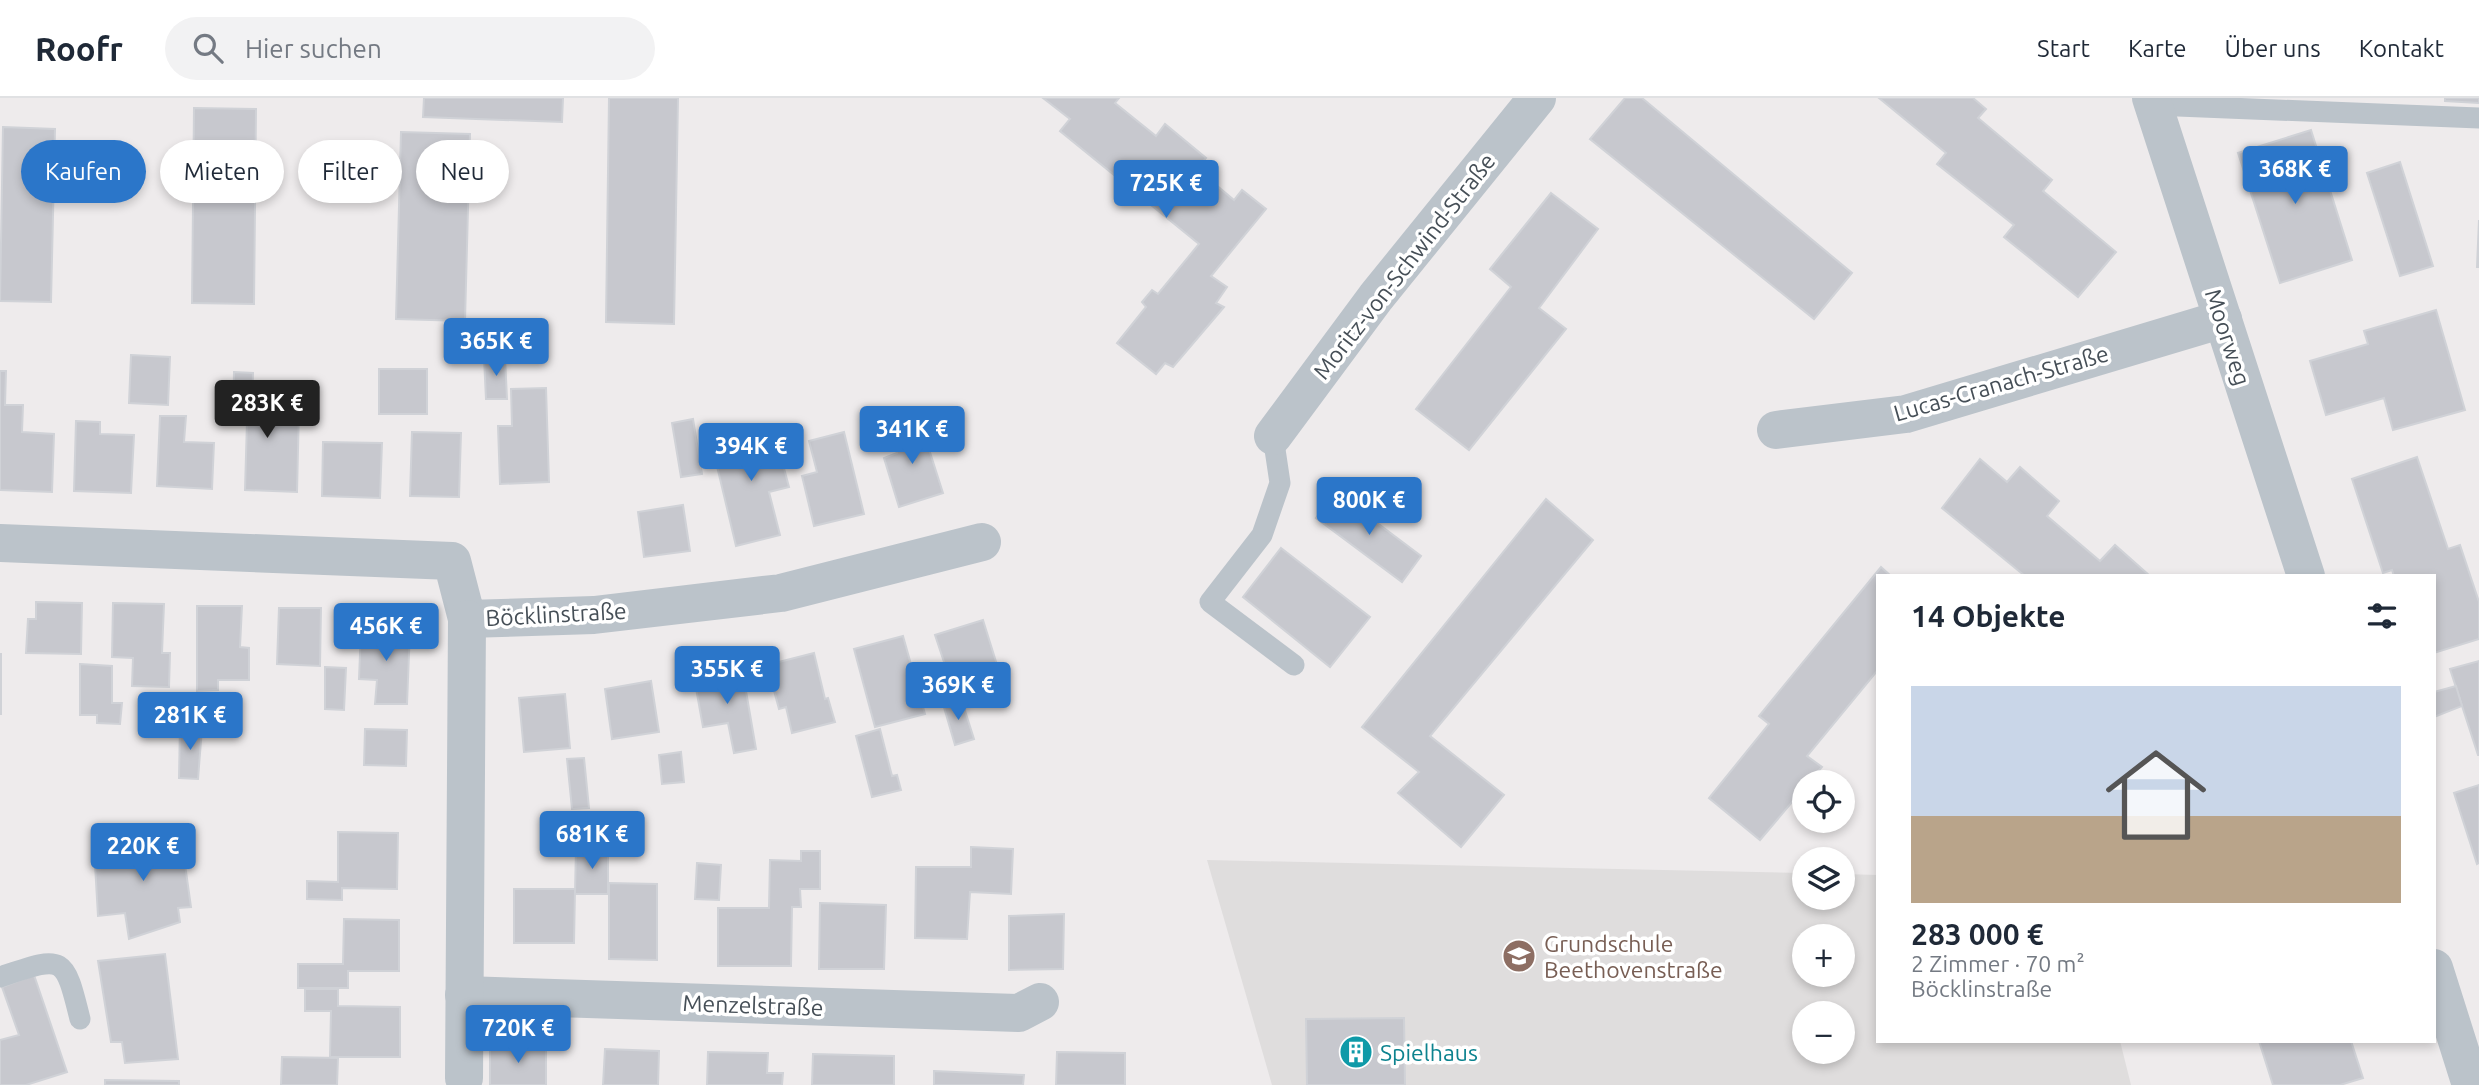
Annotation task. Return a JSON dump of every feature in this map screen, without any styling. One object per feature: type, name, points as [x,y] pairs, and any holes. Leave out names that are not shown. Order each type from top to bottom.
[{"type":"street","name":"Moritz-von-Schwind-Straße","points":[[1273,436],[1376,297],[1537,98]]},
{"type":"street","name":"Moorweg","points":[[2152,102],[2305,574]]},
{"type":"street","name":"Lucas-Cranach-Straße","points":[[1776,430],[1906,414],[2223,319]]},
{"type":"street","name":"Böcklinstraße","points":[[0,543],[452,561],[467,620],[594,615],[781,593],[982,542]]},
{"type":"street","points":[[464,1078],[467,620]]},
{"type":"street","points":[[2436,974],[2473,1080]]},
{"type":"street","name":"Menzelstraße","points":[[464,995],[1019,1013],[1040,1002]]},
{"type":"lane","points":[[2152,102],[2479,118]]},
{"type":"lane","points":[[1273,436],[1280,484],[1262,535],[1210,602],[1294,665]]},
{"type":"lane","points":[[0,977],[43,962],[58,965],[70,976],[80,1019]]},
{"type":"shaded area","name":"Grundschule Beethovenstraße","points":[[1207,860],[1792,873],[1792,910],[1855,910],[1855,874],[1876,875],[1876,1043],[2120,1043],[2131,1085],[1272,1085]]},
{"type":"building","points":[[424,98],[563,98],[562,122],[423,117]]},
{"type":"building","points":[[609,98],[678,98],[674,324],[606,322]]},
{"type":"building","points":[[1043,98],[1119,98],[1115,103],[1156,136],[1165,124],[1206,158],[1197,169],[1234,200],[1242,190],[1266,209],[1211,276],[1227,287],[1216,303],[1224,307],[1173,367],[1165,363],[1156,374],[1117,343],[1146,307],[1142,302],[1152,290],[1158,294],[1199,244],[1060,131],[1070,119]]},
{"type":"building","points":[[1625,98],[1642,98],[1852,273],[1814,319],[1590,139]]},
{"type":"building","points":[[1879,98],[1973,98],[1986,109],[1978,118],[2052,180],[2043,191],[2116,252],[2078,297],[2004,237],[2014,225],[1937,164],[1946,153]]},
{"type":"building","points":[[2445,98],[2479,98],[2479,103],[2445,101]]},
{"type":"building","points":[[194,108],[256,109],[256,140],[194,140]]},
{"type":"building","points":[[3,127],[55,129],[55,140],[21,140],[21,203],[53,203],[51,302],[0,301]]},
{"type":"building","points":[[2311,130],[2352,260],[2280,283],[2238,153]]},
{"type":"building","points":[[401,132],[470,134],[470,140],[416,140],[416,203],[468,203],[465,321],[396,319],[399,203],[402,203]]},
{"type":"building","points":[[2400,162],[2433,266],[2400,276],[2367,173]]},
{"type":"building","points":[[1551,193],[1598,229],[1539,308],[1566,329],[1469,450],[1416,409],[1511,287],[1490,269]]},
{"type":"building","points":[[193,203],[255,203],[254,304],[192,303]]},
{"type":"building","points":[[2479,220],[2479,267],[2477,267]]},
{"type":"building","points":[[2436,310],[2465,410],[2393,430],[2384,398],[2326,415],[2310,361],[2368,344],[2364,331]]},
{"type":"building","points":[[131,355],[170,357],[168,405],[129,403]]},
{"type":"building","points":[[505,357],[507,399],[486,399],[484,358]]},
{"type":"building","points":[[379,369],[427,369],[427,414],[379,414]]},
{"type":"building","points":[[0,371],[6,371],[5,405],[23,405],[22,432],[54,434],[52,492],[0,490]]},
{"type":"building","points":[[234,372],[253,373],[252,406],[299,408],[297,492],[245,490],[247,421],[233,421]]},
{"type":"building","points":[[546,388],[549,482],[500,484],[498,426],[512,426],[511,389]]},
{"type":"building","points":[[160,416],[186,416],[184,442],[214,443],[212,489],[157,486]]},
{"type":"building","points":[[693,419],[702,474],[681,477],[672,423]]},
{"type":"building","points":[[76,421],[100,422],[100,434],[134,435],[131,493],[74,491]]},
{"type":"building","points":[[920,421],[943,493],[899,507],[884,458],[897,453],[890,430]]},
{"type":"building","points":[[773,427],[789,487],[769,492],[780,535],[736,546],[711,441]]},
{"type":"building","points":[[412,432],[461,433],[459,497],[410,496]]},
{"type":"building","points":[[844,432],[864,514],[814,526],[802,476],[817,472],[809,441]]},
{"type":"building","points":[[323,442],[382,443],[380,498],[322,496]]},
{"type":"building","points":[[2417,457],[2448,549],[2460,545],[2479,602],[2479,639],[2436,652],[2436,574],[2393,574],[2392,570],[2383,573],[2352,479]]},
{"type":"building","points":[[1980,459],[2007,482],[2020,467],[2059,501],[2047,516],[2100,561],[2115,545],[2148,574],[2023,574],[1942,508]]},
{"type":"building","points":[[1336,492],[1421,556],[1402,582],[1316,518]]},
{"type":"building","points":[[1546,499],[1593,540],[1430,736],[1504,795],[1461,847],[1398,793],[1419,772],[1362,727]]},
{"type":"building","points":[[683,505],[690,551],[644,557],[638,512]]},
{"type":"building","points":[[1281,548],[1370,617],[1330,667],[1243,597]]},
{"type":"building","points":[[1881,567],[1889,574],[1876,574],[1876,672],[1807,756],[1822,767],[1819,770],[1792,770],[1792,802],[1760,840],[1709,798],[1769,724],[1759,716]]},
{"type":"building","points":[[36,602],[82,603],[81,654],[26,653],[28,619],[36,619]]},
{"type":"building","points":[[113,603],[164,604],[162,653],[170,653],[169,687],[132,686],[133,658],[112,657]]},
{"type":"building","points":[[197,606],[242,606],[240,647],[249,648],[249,680],[218,680],[218,690],[197,691]]},
{"type":"building","points":[[279,608],[321,608],[320,666],[277,664]]},
{"type":"building","points":[[983,620],[998,668],[951,683],[935,635]]},
{"type":"building","points":[[361,629],[410,629],[407,704],[375,704],[377,680],[359,679]]},
{"type":"building","points":[[903,636],[925,714],[875,727],[854,649]]},
{"type":"building","points":[[814,653],[825,699],[828,698],[835,722],[792,733],[786,707],[779,709],[767,665]]},
{"type":"building","points":[[1,654],[1,714],[0,714]]},
{"type":"building","points":[[2479,661],[2479,755],[2478,755],[2450,669]]},
{"type":"building","points":[[80,664],[112,666],[112,703],[122,703],[120,724],[97,723],[97,715],[80,715]]},
{"type":"building","points":[[325,667],[346,668],[344,710],[325,709]]},
{"type":"building","points":[[742,668],[756,749],[734,753],[728,723],[703,727],[694,677]]},
{"type":"building","points":[[651,681],[659,732],[612,739],[605,689]]},
{"type":"building","points":[[2456,686],[2462,706],[2436,716],[2436,691]]},
{"type":"building","points":[[565,694],[570,748],[524,752],[519,698]]},
{"type":"building","points":[[961,698],[974,739],[955,745],[943,704]]},
{"type":"building","points":[[180,726],[202,728],[198,779],[179,778]]},
{"type":"building","points":[[365,729],[407,730],[406,766],[364,765]]},
{"type":"building","points":[[880,729],[892,776],[897,775],[901,790],[872,797],[856,736]]},
{"type":"building","points":[[681,752],[684,782],[662,784],[659,755]]},
{"type":"building","points":[[584,758],[589,808],[572,809],[567,759]]},
{"type":"building","points":[[2479,785],[2479,863],[2477,864],[2454,793]]},
{"type":"building","points":[[592,815],[616,815],[616,848],[592,848]]},
{"type":"building","points":[[338,832],[398,833],[397,889],[342,888],[342,900],[307,899],[307,881],[338,882]]},
{"type":"building","points":[[181,836],[191,907],[178,908],[180,922],[129,939],[125,913],[98,916],[94,847]]},
{"type":"building","points":[[576,847],[608,848],[608,894],[575,894]]},
{"type":"building","points":[[971,847],[1013,849],[1011,894],[970,892],[967,939],[915,938],[916,867],[971,867]]},
{"type":"building","points":[[801,851],[820,851],[820,889],[800,889],[801,907],[792,907],[791,966],[718,966],[718,908],[769,908],[770,860],[801,861]]},
{"type":"building","points":[[697,863],[721,865],[719,900],[695,899]]},
{"type":"building","points":[[609,883],[657,884],[657,960],[609,959]]},
{"type":"building","points":[[514,889],[575,889],[574,943],[514,943]]},
{"type":"building","points":[[820,903],[886,905],[884,969],[819,969]]},
{"type":"building","points":[[1064,914],[1063,969],[1009,970],[1009,916]]},
{"type":"building","points":[[344,919],[399,920],[399,971],[348,971],[348,988],[298,988],[298,964],[343,964]]},
{"type":"building","points":[[165,954],[178,1059],[125,1063],[122,1042],[111,1042],[98,961]]},
{"type":"building","points":[[34,975],[67,1072],[26,1085],[0,1085],[0,1040],[19,1035],[2,987]]},
{"type":"building","points":[[305,989],[338,989],[338,1006],[400,1007],[400,1057],[330,1057],[331,1011],[305,1011]]},
{"type":"building","name":"Spielhaus","points":[[1404,1018],[1405,1085],[1307,1085],[1306,1019]]},
{"type":"building","points":[[2260,1043],[2352,1043],[2363,1078],[2340,1085],[2273,1085]]},
{"type":"building","points":[[490,1045],[546,1046],[546,1085],[490,1085]]},
{"type":"building","points":[[605,1049],[659,1051],[658,1085],[603,1085]]},
{"type":"building","points":[[708,1052],[768,1053],[767,1073],[783,1073],[782,1085],[707,1085]]},
{"type":"building","points":[[1057,1052],[1125,1053],[1125,1085],[1056,1085]]},
{"type":"building","points":[[813,1054],[894,1056],[894,1085],[812,1085]]},
{"type":"building","points":[[282,1057],[338,1058],[337,1085],[281,1085]]},
{"type":"building","points":[[934,1071],[1024,1075],[1023,1085],[934,1085]]},
{"type":"building","points":[[105,1080],[179,1081],[179,1085],[105,1085]]},
{"type":"place","name":"Grundschule Beethovenstraße","points":[[1519,956]]},
{"type":"place","name":"Spielhaus","points":[[1356,1052]]}]
